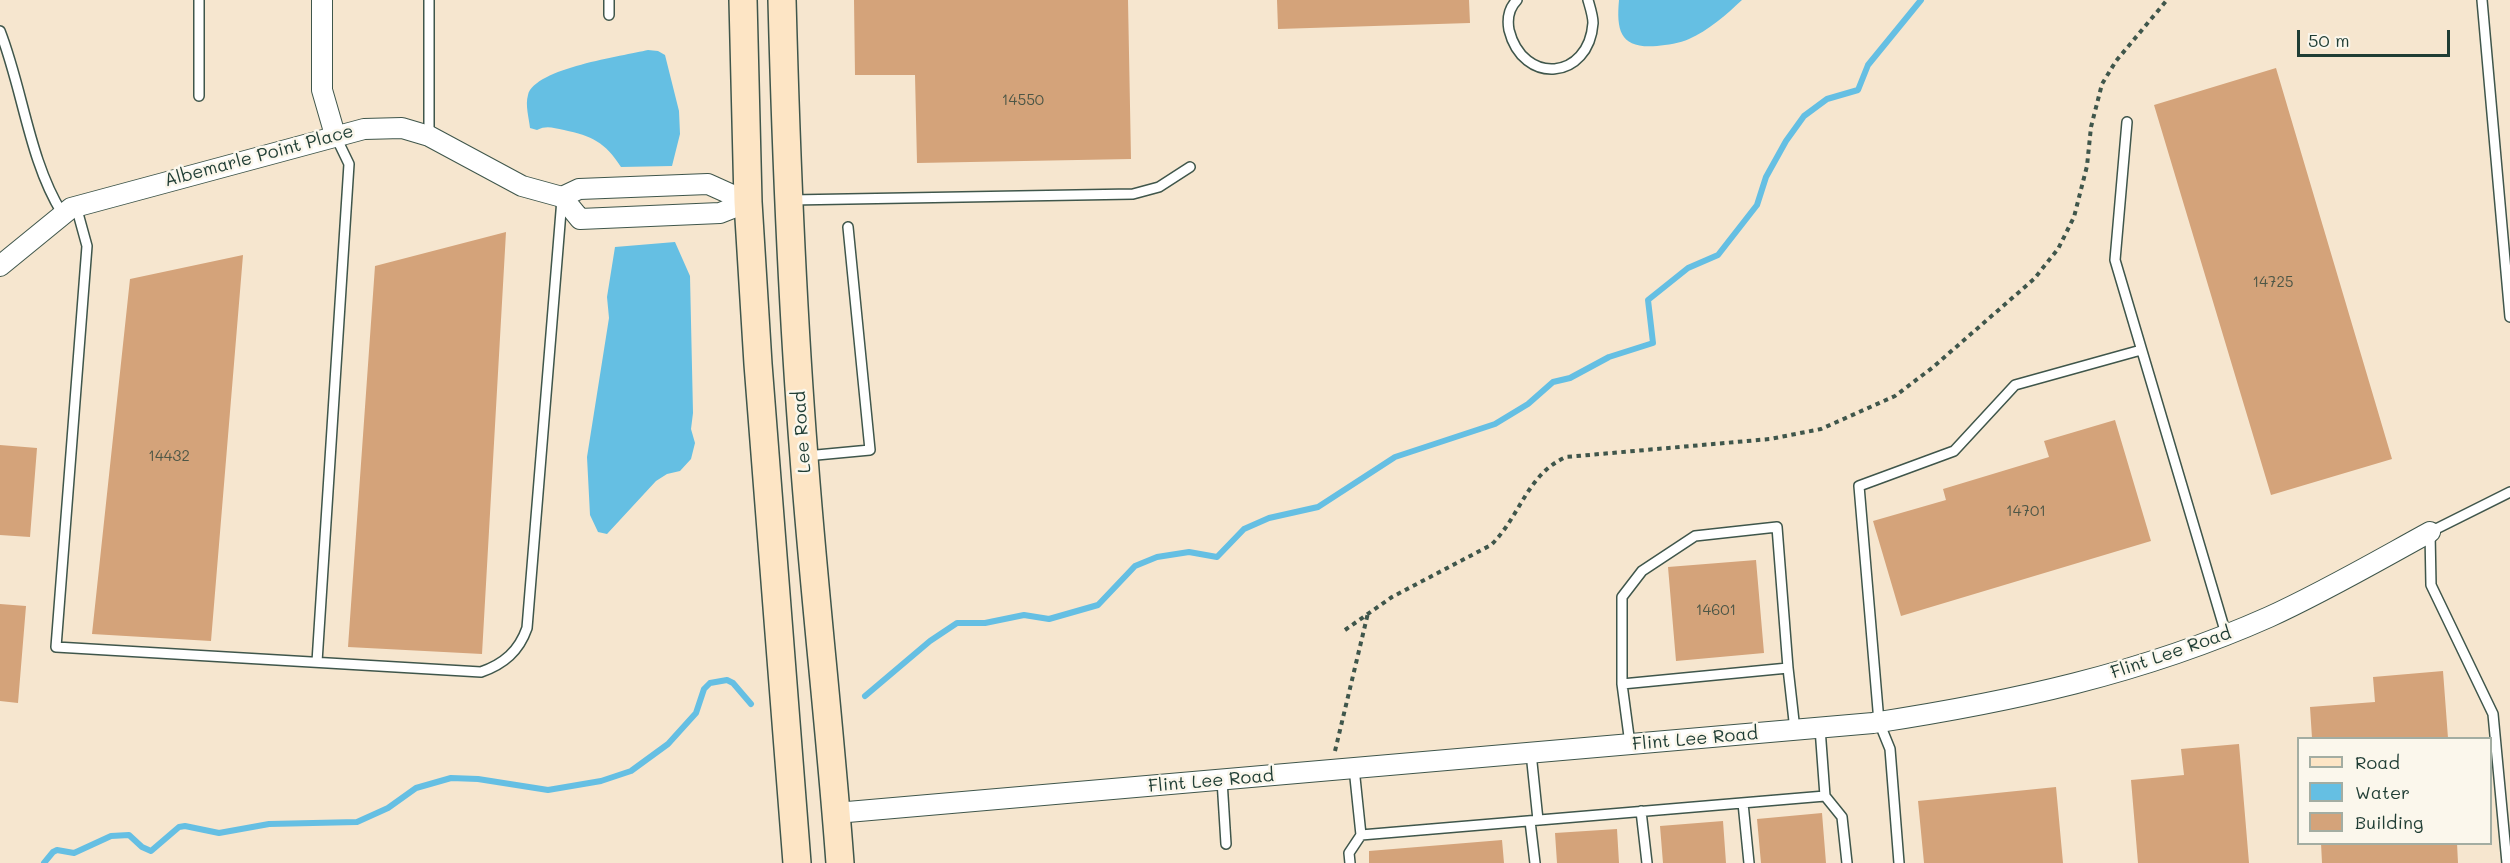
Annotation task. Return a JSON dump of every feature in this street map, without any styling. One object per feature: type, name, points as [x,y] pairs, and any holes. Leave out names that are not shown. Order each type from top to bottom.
[{"type":"street","points":[[322,0],[322,90],[335,135]]},
{"type":"street","points":[[743,0],[748,202],[758,364],[797,863]]},
{"type":"street","name":"Lee Road","points":[[782,0],[787,200],[804,456],[840,863]]},
{"type":"street","name":"Albemarle Point Place","points":[[0,266],[69,209],[364,129],[402,128],[429,136],[522,186],[562,197]]},
{"type":"street","points":[[708,184],[748,202],[720,213],[580,219],[562,197],[579,189],[708,184]]},
{"type":"street","name":"Flint Lee Road","points":[[836,813],[1820,728],[1946,712],[2063,687],[2122,671],[2226,634],[2313,596],[2430,532]]},
{"type":"lane","points":[[199,0],[199,96]]},
{"type":"lane","points":[[429,0],[429,136]]},
{"type":"lane","points":[[609,0],[609,15]]},
{"type":"lane","points":[[1517,0],[1513,4],[1507,22],[1512,43],[1527,60],[1538,68],[1550,70],[1573,63],[1585,51],[1593,20],[1588,0]]},
{"type":"lane","points":[[2482,0],[2510,317]]},
{"type":"lane","points":[[1,38],[51,195],[69,209],[87,246],[56,647],[481,672],[494,668],[521,645],[527,628],[562,197]]},
{"type":"lane","points":[[2127,122],[2115,260],[2226,634]]},
{"type":"lane","points":[[317,662],[350,164],[335,135]]},
{"type":"lane","points":[[787,200],[1133,194],[1159,187],[1190,167]]},
{"type":"lane","points":[[804,456],[870,450],[848,227]]},
{"type":"lane","points":[[1899,863],[1890,749],[1879,722],[1859,486],[1954,451],[2015,385],[2141,350]]},
{"type":"lane","name":"Flint Lee Road","points":[[2430,532],[2510,492]]},
{"type":"lane","points":[[1630,744],[1622,684],[1622,597],[1642,571],[1695,536],[1776,527],[1795,730]]},
{"type":"lane","points":[[2430,532],[2431,585],[2493,714],[2507,863]]},
{"type":"lane","points":[[1622,684],[1788,668]]},
{"type":"lane","points":[[1820,728],[1825,796],[1842,817],[1847,863]]},
{"type":"lane","points":[[1531,753],[1535,863]]},
{"type":"lane","points":[[1350,863],[1349,853],[1361,835],[1354,768]]},
{"type":"lane","points":[[1222,780],[1226,844]]},
{"type":"lane","points":[[1361,835],[1825,796]]},
{"type":"lane","points":[[1743,803],[1749,863]]},
{"type":"lane","points":[[1641,811],[1647,863]]},
{"type":"path","points":[[1345,630],[1392,597],[1491,545],[1501,536],[1534,480],[1552,463],[1566,457],[1770,439],[1821,429],[1895,396],[2034,279],[2058,249],[2074,217],[2087,166],[2091,127],[2102,84],[2116,61],[2168,0]]},
{"type":"path","points":[[1330,770],[1369,612]]},
{"type":"water","points":[[1619,0],[1742,0],[1696,36],[1682,42],[1645,46],[1635,45],[1623,36],[1619,21]]},
{"type":"water","points":[[648,50],[658,51],[665,55],[679,111],[680,134],[672,166],[621,167],[603,146],[590,138],[553,128],[537,130],[530,128],[528,95],[534,86],[546,77],[562,70]]},
{"type":"water","points":[[675,242],[690,276],[693,413],[691,429],[695,443],[691,459],[680,471],[667,474],[656,481],[607,534],[598,532],[590,515],[587,457],[609,318],[607,297],[615,247]]},
{"type":"building","points":[[854,0],[1128,0],[1131,159],[917,163],[915,75],[855,75]]},
{"type":"building","points":[[1277,0],[1469,0],[1470,23],[1278,29]]},
{"type":"building","points":[[2276,68],[2392,459],[2271,495],[2154,105]]},
{"type":"building","points":[[506,232],[482,654],[348,647],[375,266]]},
{"type":"building","points":[[243,255],[211,641],[92,634],[130,279]]},
{"type":"building","points":[[2115,420],[2151,541],[1901,616],[1873,521],[1946,500],[1943,489],[2049,457],[2044,441]]},
{"type":"building","points":[[0,445],[37,448],[30,537],[0,535]]},
{"type":"building","points":[[1756,560],[1764,653],[1676,661],[1668,567]]},
{"type":"building","points":[[0,604],[26,606],[18,703],[0,701]]},
{"type":"building","points":[[2443,671],[2448,737],[2312,737],[2310,707],[2375,702],[2373,677]]},
{"type":"building","points":[[2239,744],[2249,863],[2138,863],[2131,780],[2184,775],[2181,749]]},
{"type":"building","points":[[2056,787],[2063,863],[1924,863],[1918,801]]},
{"type":"building","points":[[1822,813],[1826,863],[1761,863],[1757,819]]},
{"type":"building","points":[[1723,821],[1726,863],[1663,863],[1660,826]]},
{"type":"building","points":[[1617,829],[1619,863],[1557,863],[1555,833]]},
{"type":"building","points":[[1502,840],[1504,863],[1369,863],[1369,851]]},
{"type":"building","points":[[2321,845],[2457,845],[2458,863],[2322,863]]},
{"type":"waterway","points":[[865,696],[930,641],[957,623],[985,623],[1024,615],[1049,619],[1098,605],[1135,566],[1157,557],[1189,552],[1217,557],[1244,529],[1269,518],[1318,507],[1395,457],[1495,424],[1528,404],[1553,382],[1570,378],[1609,357],[1653,343],[1648,300],[1688,268],[1718,255],[1757,205],[1766,177],[1786,141],[1804,116],[1827,99],[1858,90],[1868,65],[1921,0]]},
{"type":"waterway","points":[[44,863],[57,850],[74,853],[111,836],[129,835],[142,847],[151,851],[179,827],[185,826],[219,833],[269,824],[357,822],[388,808],[416,788],[451,778],[478,779],[548,790],[601,781],[631,771],[668,744],[696,713],[704,689],[710,683],[727,680],[733,683],[751,704]]}]
